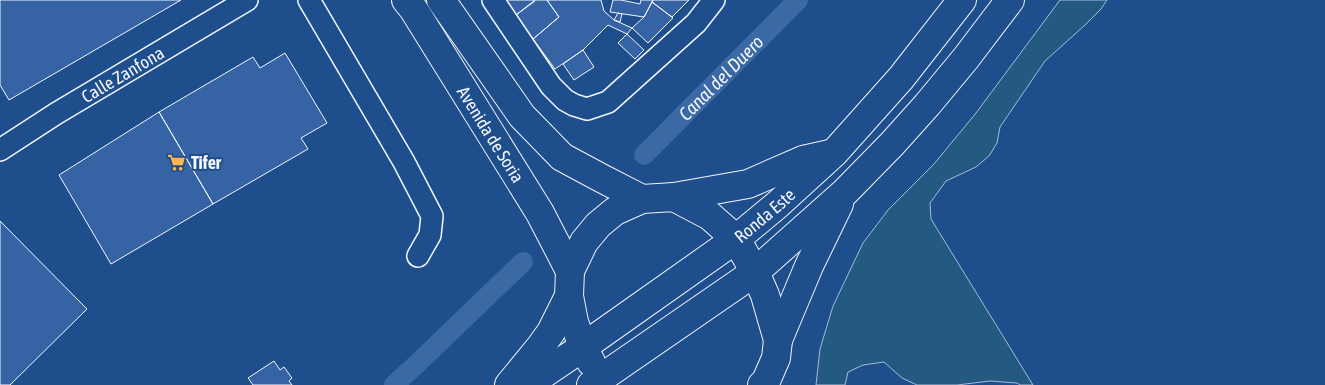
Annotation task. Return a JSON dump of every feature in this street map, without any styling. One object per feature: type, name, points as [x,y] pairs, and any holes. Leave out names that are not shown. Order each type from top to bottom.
[{"type":"main road","name":"Avenida de Soria","points":[[406,0],[540,213],[570,283],[574,322],[599,383]]},
{"type":"main road","name":"Avenida de Soria","points":[[442,0],[522,116],[562,157],[642,199]]},
{"type":"main road","name":"Ronda Este","points":[[527,385],[736,239],[777,205],[834,153],[901,78],[962,0]]},
{"type":"main road","name":"Ronda Este","points":[[599,383],[755,272],[844,193],[892,144],[927,104],[966,58],[1010,0]]},
{"type":"main road","points":[[510,385],[551,332],[584,242],[598,225],[615,211],[642,199],[674,197],[748,184],[803,160],[834,153]]},
{"type":"main road","points":[[765,384],[776,358],[778,340],[809,266],[844,193]]},
{"type":"main road","points":[[674,197],[710,216],[736,239],[755,272],[765,295],[778,340]]},
{"type":"street","name":"Calle Zanfona","points":[[0,150],[56,113],[247,0]]},
{"type":"street","points":[[309,0],[404,162],[432,216],[430,235],[418,256]]},
{"type":"street","points":[[493,0],[551,86],[564,100],[587,109],[608,102],[696,23],[714,0]]},
{"type":"shaded area","points":[[1060,0],[1107,0],[1085,25],[1045,61],[1000,127],[997,143],[989,156],[976,167],[946,181],[930,203],[931,219],[1033,385],[990,381],[957,385],[917,385],[902,378],[884,362],[863,365],[848,372],[845,385],[816,385],[820,349],[833,306],[863,243],[888,210],[934,164],[976,113]]},
{"type":"building","points":[[0,0],[181,0],[9,100],[0,85]]},
{"type":"building","points":[[506,0],[534,0],[535,1],[516,15]]},
{"type":"building","points":[[535,0],[547,0],[559,17],[533,39],[516,15]]},
{"type":"building","points":[[547,0],[601,0],[604,11],[614,20],[632,28],[627,34],[608,25],[583,50],[555,69],[533,39],[559,17]]},
{"type":"building","points":[[613,0],[640,4],[641,0],[653,0],[644,17],[610,12]]},
{"type":"building","points":[[653,0],[689,0],[672,17],[652,2]]},
{"type":"building","points":[[652,2],[673,18],[648,43],[632,28],[644,17]]},
{"type":"building","points":[[618,13],[622,14],[620,22],[614,20]]},
{"type":"building","points":[[627,34],[644,50],[635,59],[618,43]]},
{"type":"building","points":[[583,50],[594,67],[574,80],[563,64]]},
{"type":"building","points":[[285,53],[327,123],[301,138],[308,149],[213,204],[159,112],[253,57],[260,68]]},
{"type":"building","points":[[159,112],[213,204],[111,264],[59,175]]},
{"type":"building","points":[[0,221],[87,309],[10,385],[0,385]]},
{"type":"building","points":[[274,361],[280,370],[284,367],[292,378],[289,381],[292,385],[253,385],[248,378]]},
{"type":"waterway","name":"Canal del Duero","points":[[644,155],[798,0]]},
{"type":"waterway","name":"Canal del Duero","points":[[394,385],[523,262]]},
{"type":"place","name":"Tifer","points":[[177,162]]}]
